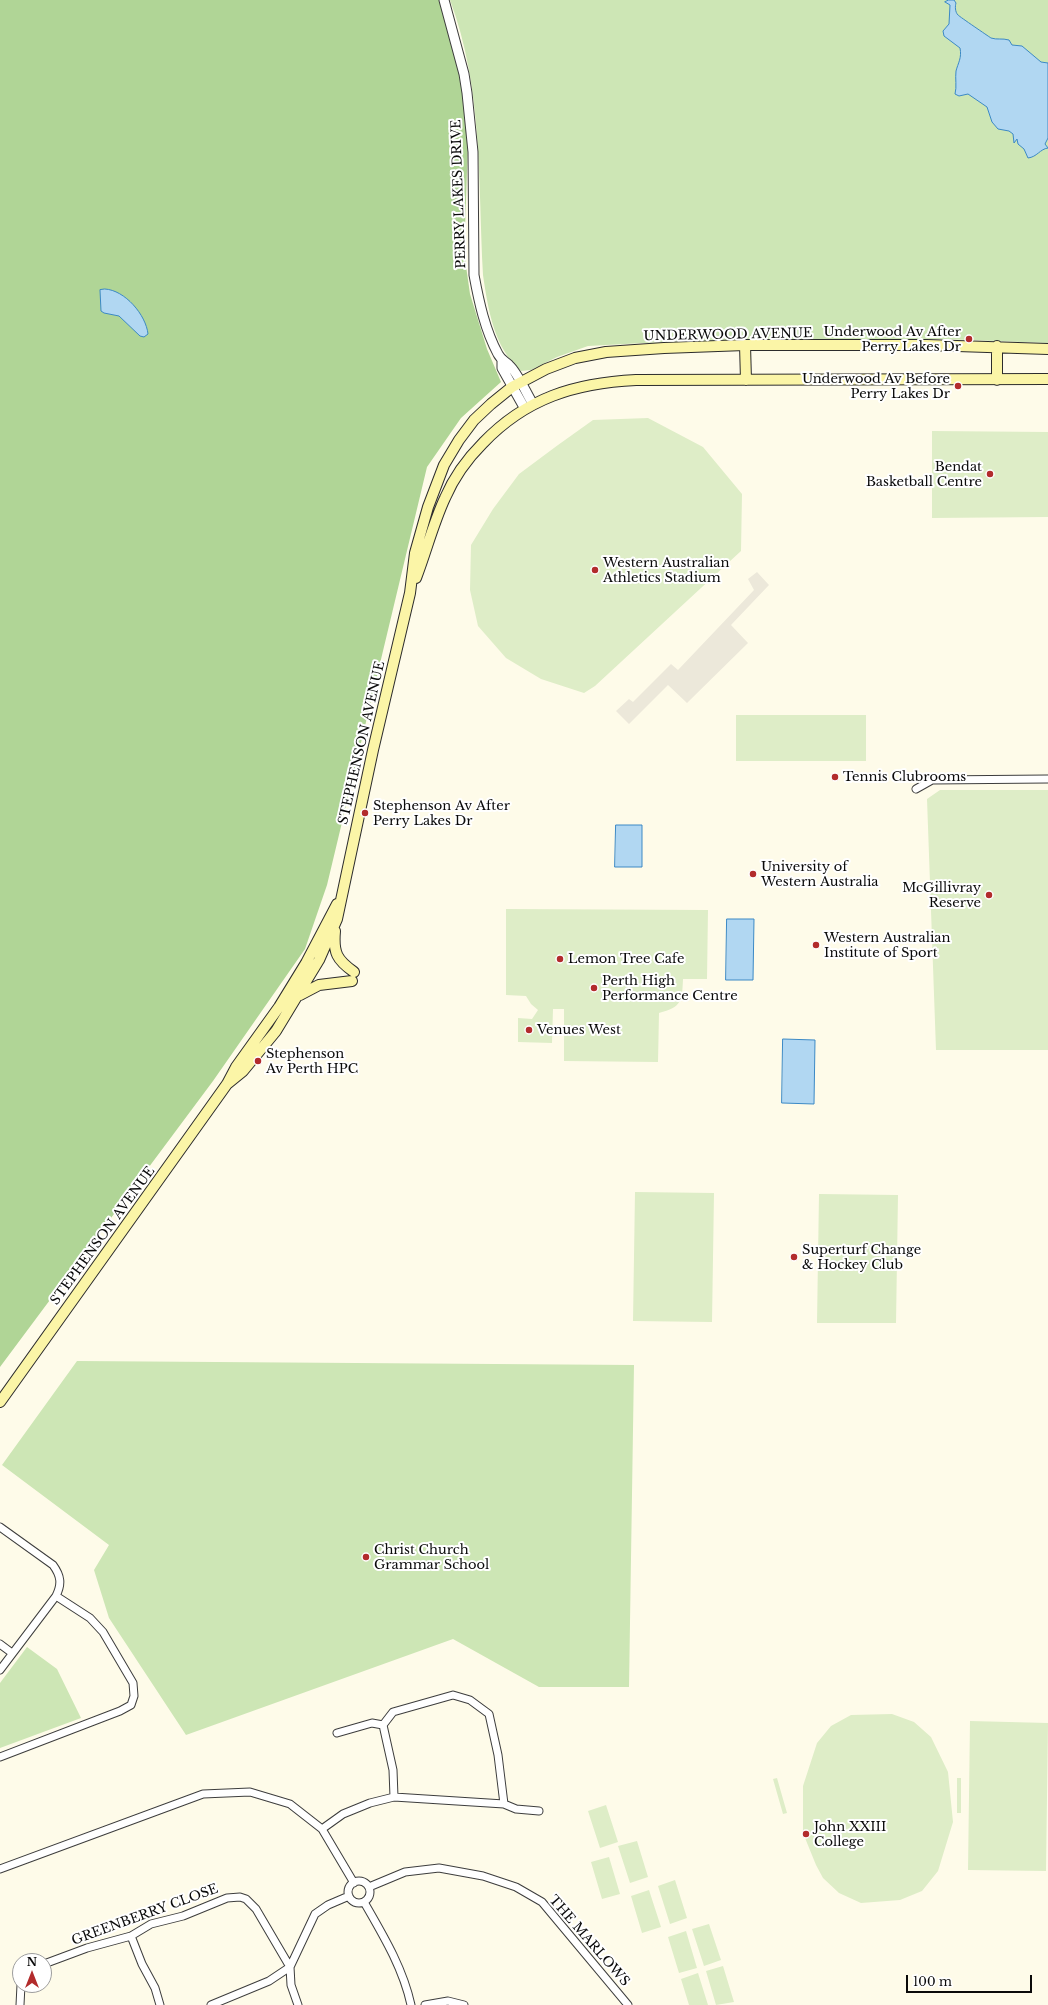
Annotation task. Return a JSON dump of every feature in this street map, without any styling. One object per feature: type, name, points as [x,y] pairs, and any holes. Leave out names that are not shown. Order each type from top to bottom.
[{"type":"main road","name":"UNDERWOOD AVENUE","points":[[516,385],[560,363],[598,354],[664,348],[745,345],[997,346],[1048,348]]},
{"type":"main road","points":[[745,345],[746,380]]},
{"type":"main road","points":[[997,346],[997,380]]},
{"type":"main road","points":[[529,406],[566,390],[604,382],[746,380],[1048,380]]},
{"type":"main road","name":"STEPHENSON AVENUE","points":[[227,1084],[243,1071],[271,1036],[298,996],[319,960],[337,919],[340,899],[410,593],[415,553],[436,484],[444,465],[458,440],[474,420],[516,385]]},
{"type":"main road","name":"STEPHENSON AVENUE","points":[[410,593],[427,550],[437,517],[456,476],[472,454],[492,434],[529,406]]},
{"type":"main road","name":"STEPHENSON AVENUE","points":[[0,1402],[227,1084],[236,1067],[279,1007],[306,963],[340,899]]},
{"type":"main road","points":[[298,996],[319,985],[353,977],[336,955],[334,944],[337,919]]},
{"type":"street","name":"PERRY LAKES DRIVE","points":[[444,0],[464,74],[467,93],[473,152],[474,275],[483,317],[502,360],[502,368],[516,385],[529,406]]},
{"type":"street","points":[[916,789],[932,780],[1048,779]]},
{"type":"street","points":[[0,1527],[53,1565],[59,1574],[61,1581],[56,1596],[0,1670]]},
{"type":"street","points":[[0,1757],[131,1705],[134,1696],[133,1683],[103,1632],[90,1618],[56,1596]]},
{"type":"street","points":[[0,1644],[12,1653]]},
{"type":"street","points":[[383,1725],[393,1712],[453,1695],[470,1700],[489,1714],[498,1755],[504,1804]]},
{"type":"street","points":[[337,1733],[372,1723],[383,1725]]},
{"type":"street","points":[[383,1725],[393,1770],[394,1797]]},
{"type":"street","points":[[0,1869],[203,1794],[250,1792],[290,1804],[322,1829],[354,1883]]},
{"type":"street","points":[[322,1829],[343,1814],[370,1803],[394,1797],[504,1804],[516,1809],[538,1811]]},
{"type":"street","name":"THE MARLOWS","points":[[369,1887],[405,1872],[440,1868],[483,1876],[516,1887],[542,1902],[628,2005]]},
{"type":"street","points":[[362,1882],[369,1887],[370,1895],[364,1902],[357,1903],[349,1896],[349,1890],[354,1883],[362,1882]]},
{"type":"street","points":[[298,2005],[291,1985],[290,1967],[316,1914],[328,1905],[349,1896]]},
{"type":"street","name":"GREENBERRY CLOSE","points":[[52,1961],[86,1948],[131,1936],[151,1924],[183,1916],[227,1898],[240,1898],[246,1899],[256,1909],[290,1967]]},
{"type":"street","points":[[364,1902],[382,1934],[406,1984],[411,2005]]},
{"type":"street","points":[[131,1936],[142,1964],[156,1988],[160,2005]]},
{"type":"street","points":[[211,2005],[269,1981],[290,1967]]},
{"type":"street","points":[[20,2005],[21,1993]]},
{"type":"street","points":[[425,2005],[448,2001],[464,2005]]},
{"type":"green space","points":[[0,0],[439,0],[460,69],[468,141],[465,230],[466,266],[470,294],[487,349],[501,382],[461,418],[427,467],[327,885],[305,949],[213,1081],[0,1367]]},
{"type":"green space","points":[[450,0],[1048,0],[1048,343],[943,339],[681,341],[588,346],[557,357],[531,370],[521,371],[504,351],[498,339],[487,301],[483,275],[479,170],[474,101],[461,33]]},
{"type":"green space","name":"Western Australian Athletics Stadium","points":[[648,418],[703,447],[742,494],[741,551],[595,686],[584,693],[541,679],[506,658],[478,626],[470,590],[471,545],[493,509],[519,474],[558,445],[593,420]]},
{"type":"green space","name":"Bendat Basketball Centre","points":[[932,431],[1048,432],[1048,517],[932,518]]},
{"type":"green space","points":[[736,715],[866,715],[866,761],[736,761]]},
{"type":"green space","name":"McGillivray Reserve","points":[[940,790],[1048,790],[1048,1050],[936,1050],[927,799]]},
{"type":"green space","name":"Perth High Performance Centre","points":[[506,909],[708,910],[707,979],[683,979],[682,993],[679,1002],[667,1011],[659,1013],[658,1062],[564,1061],[564,1009],[553,1009],[552,1043],[518,1042],[518,1018],[532,1019],[538,1010],[531,1004],[526,996],[506,995]]},
{"type":"green space","points":[[635,1192],[714,1193],[712,1322],[633,1321]]},
{"type":"green space","points":[[819,1194],[898,1195],[896,1323],[817,1323]]},
{"type":"green space","name":"Christ Church Grammar School","points":[[77,1361],[634,1365],[629,1687],[539,1687],[453,1639],[186,1735],[109,1618],[94,1570],[109,1545],[2,1465]]},
{"type":"green space","points":[[27,1647],[57,1669],[81,1718],[0,1748],[0,1683]]},
{"type":"green space","points":[[892,1714],[914,1722],[931,1737],[948,1772],[953,1822],[938,1871],[922,1891],[900,1900],[861,1903],[839,1893],[823,1878],[816,1865],[803,1833],[803,1786],[817,1743],[831,1726],[851,1715]]},
{"type":"green space","points":[[970,1721],[1048,1723],[1046,1871],[968,1870]]},
{"type":"green space","points":[[777,1778],[787,1813],[783,1814],[773,1779]]},
{"type":"green space","points":[[957,1778],[961,1778],[961,1813],[957,1813]]},
{"type":"green space","points":[[606,1805],[618,1842],[600,1848],[588,1811]]},
{"type":"green space","points":[[637,1841],[648,1877],[630,1883],[618,1846]]},
{"type":"green space","points":[[609,1857],[620,1894],[602,1899],[591,1862]]},
{"type":"green space","points":[[675,1880],[687,1918],[670,1924],[658,1886]]},
{"type":"green space","points":[[649,1890],[661,1927],[642,1933],[631,1896]]},
{"type":"green space","points":[[709,1924],[721,1960],[704,1966],[692,1929]]},
{"type":"green space","points":[[686,1931],[697,1968],[679,1973],[668,1937]]},
{"type":"green space","points":[[723,1966],[734,2002],[716,2005],[706,1971]]},
{"type":"green space","points":[[698,1973],[708,2005],[689,2005],[681,1979]]},
{"type":"shaded area","points":[[757,572],[769,585],[731,625],[748,643],[687,703],[668,685],[629,724],[616,711],[629,699],[633,702],[671,664],[678,670],[754,590],[748,579]]},
{"type":"water","points":[[954,0],[956,3],[956,12],[958,15],[991,38],[1009,40],[1012,45],[1022,46],[1041,62],[1048,63],[1048,138],[1045,144],[1048,148],[1028,158],[1024,149],[1018,144],[1017,139],[1014,143],[1013,134],[1009,131],[998,129],[992,122],[987,107],[968,94],[959,96],[955,94],[956,71],[960,58],[960,48],[944,36],[943,31],[949,24],[950,5],[945,2]]},
{"type":"water","points":[[100,290],[113,290],[120,294],[133,305],[143,319],[148,334],[144,337],[140,336],[119,316],[101,311]]},
{"type":"water","points":[[616,825],[642,825],[642,867],[615,867]]},
{"type":"water","points":[[727,919],[754,919],[753,980],[726,980]]},
{"type":"water","points":[[783,1039],[815,1040],[814,1104],[782,1103]]},
{"type":"place","name":"Underwood Av After Perry Lakes Dr","points":[[969,339]]},
{"type":"place","name":"Underwood Av Before Perry Lakes Dr","points":[[958,386]]},
{"type":"place","name":"Bendat Basketball Centre","points":[[990,474]]},
{"type":"place","name":"Western Australian Athletics Stadium","points":[[595,570]]},
{"type":"place","name":"Tennis Clubrooms","points":[[835,777]]},
{"type":"place","name":"Stephenson Av After Perry Lakes Dr","points":[[365,813]]},
{"type":"place","name":"University of Western Australia","points":[[753,874]]},
{"type":"place","name":"McGillivray Reserve","points":[[989,895]]},
{"type":"place","name":"Western Australian Institute of Sport","points":[[816,945]]},
{"type":"place","name":"Lemon Tree Cafe","points":[[560,959]]},
{"type":"place","name":"Perth High Performance Centre","points":[[594,988]]},
{"type":"place","name":"Venues West","points":[[529,1030]]},
{"type":"place","name":"Stephenson Av Perth HPC","points":[[258,1061]]},
{"type":"place","name":"Superturf Change & Hockey Club","points":[[794,1257]]},
{"type":"place","name":"Christ Church Grammar School","points":[[366,1557]]},
{"type":"place","name":"John XXIII College","points":[[806,1834]]}]
